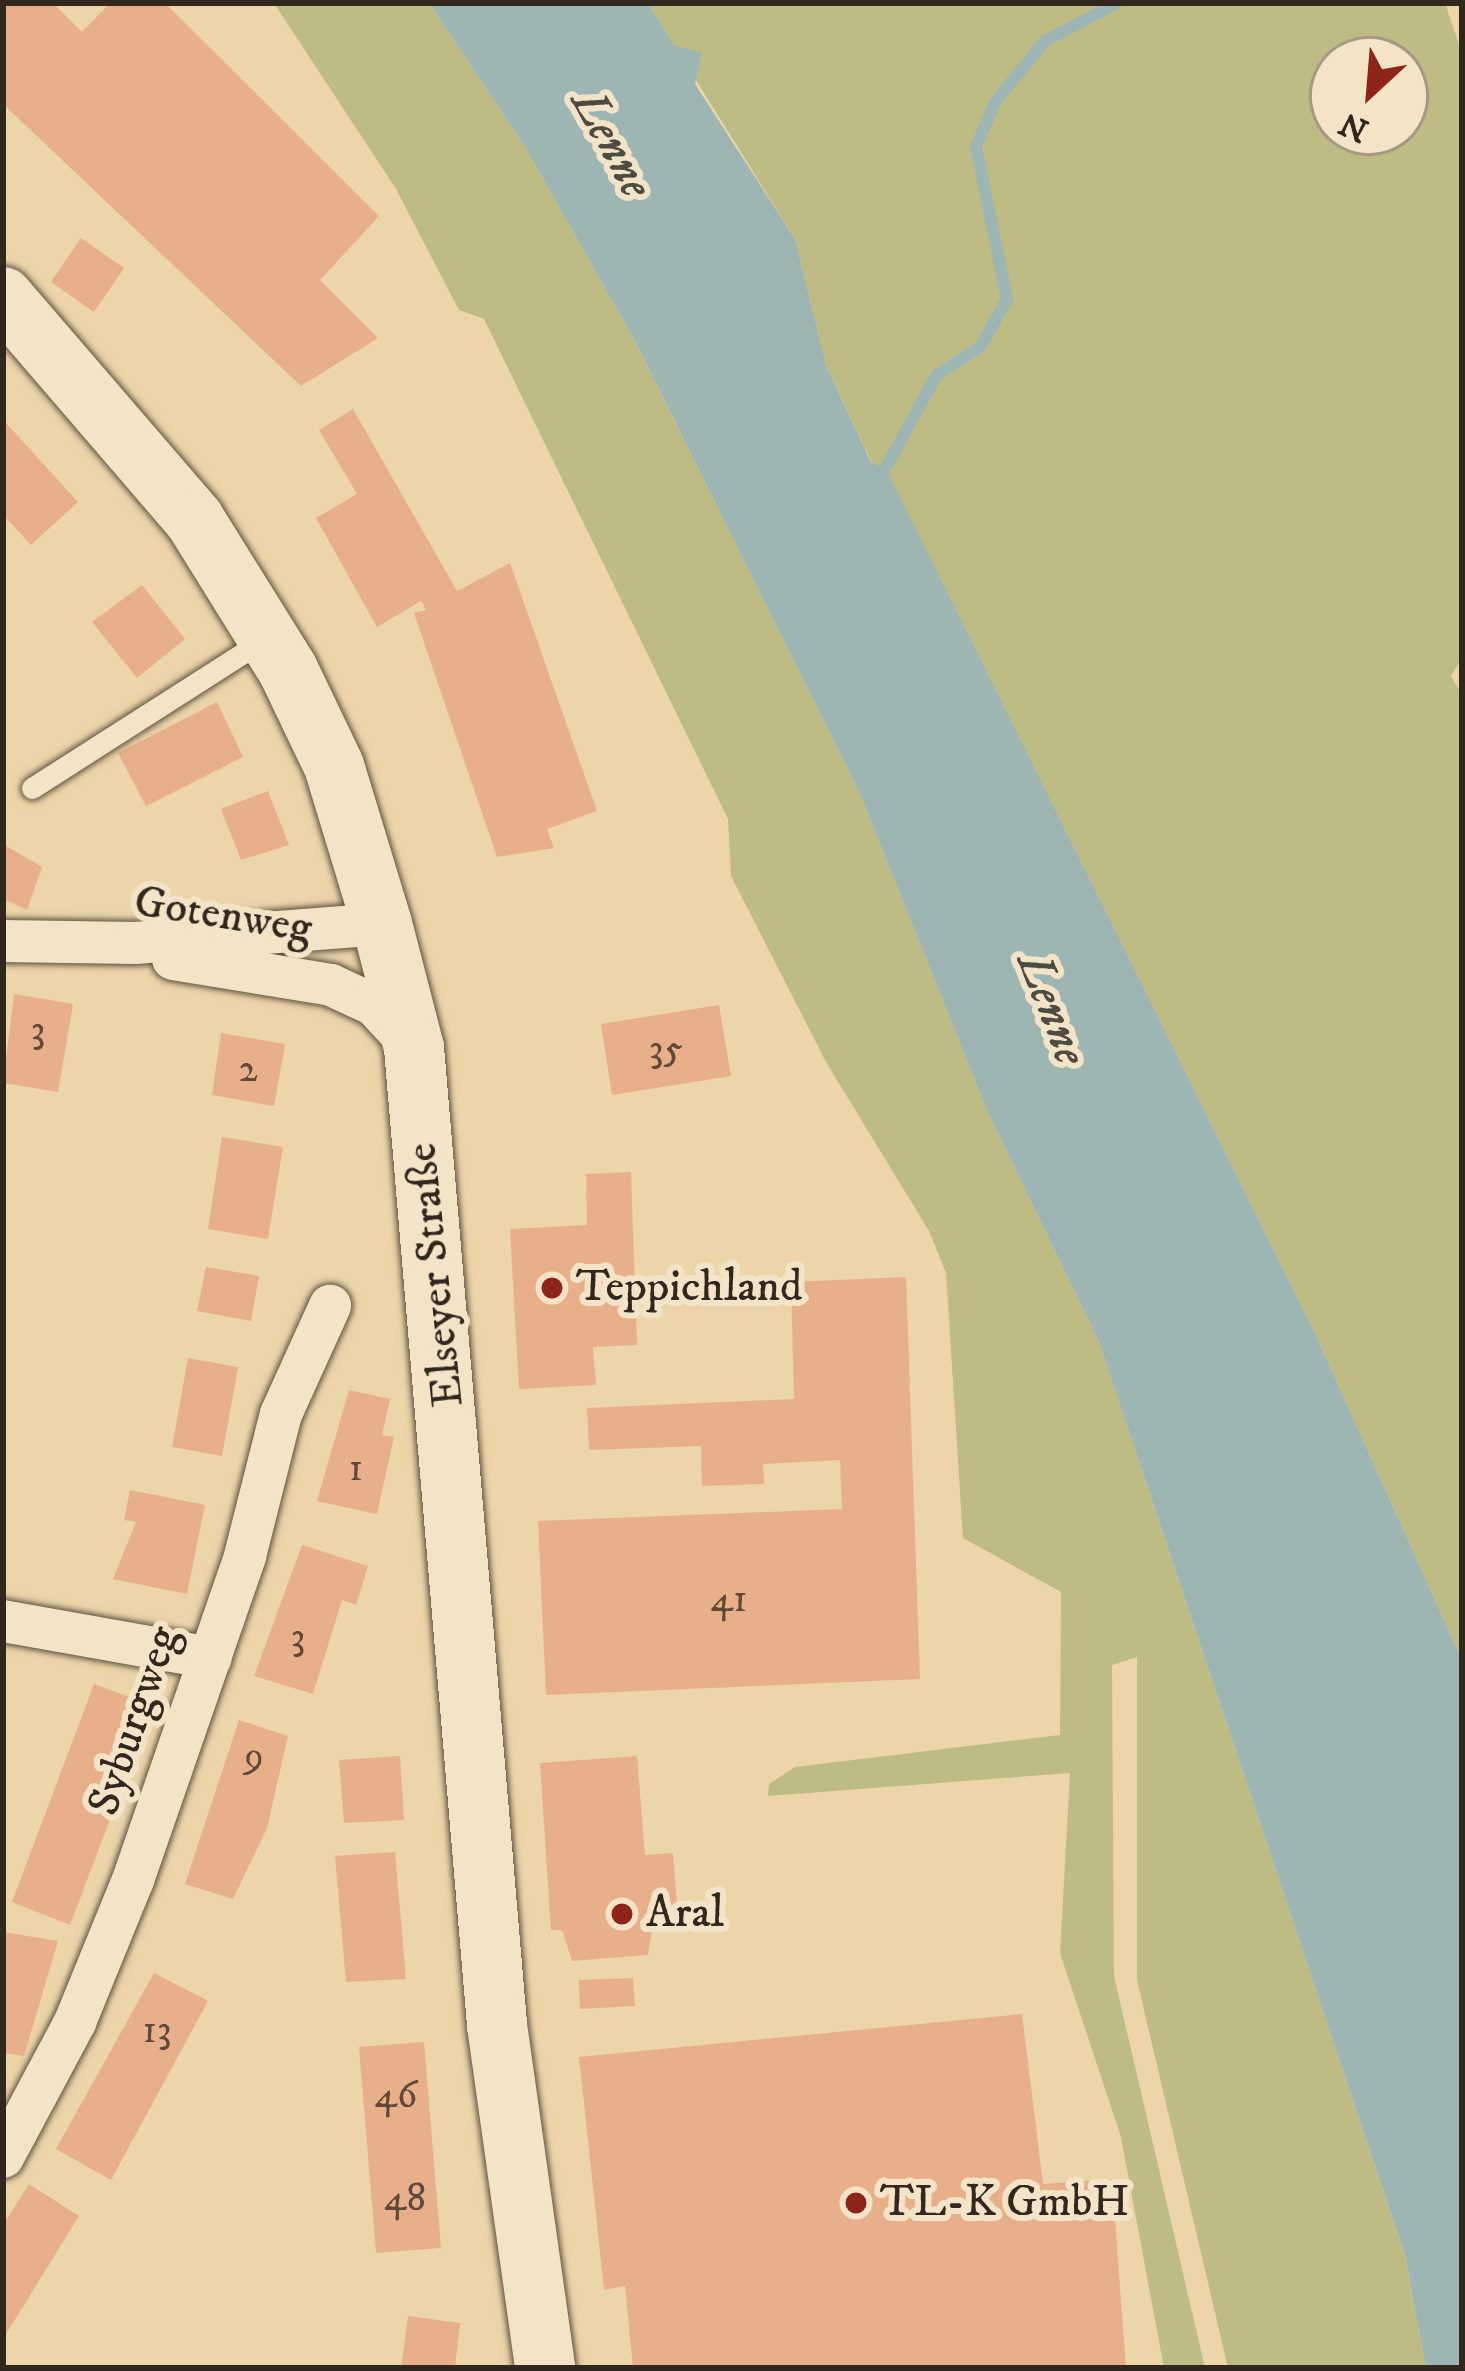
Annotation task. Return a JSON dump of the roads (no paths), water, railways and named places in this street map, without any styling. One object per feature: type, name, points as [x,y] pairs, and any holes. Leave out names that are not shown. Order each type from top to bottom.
[{"type":"main road","name":"Elseyer Straße","points":[[3,297],[194,519],[268,638],[334,766],[382,924],[414,1048],[497,2025],[544,2368]]},
{"type":"street","name":"Gotenweg","points":[[65,944],[382,924]]},
{"type":"street","name":"Gotenweg","points":[[3,941],[65,944],[331,985],[374,1005],[414,1048]]},
{"type":"street","name":"Syburgweg","points":[[7,2142],[84,2002],[212,1658],[281,1414],[330,1306]]},
{"type":"street","points":[[3,1621],[212,1658]]},
{"type":"lane","points":[[32,788],[268,638]]},
{"type":"water","name":"Lenne","points":[[429,3],[648,3],[675,46],[702,52],[695,84],[795,239],[826,365],[871,462],[886,469],[1314,1331],[1462,1660],[1462,2368],[1426,2368],[1405,2255],[1099,1342],[987,1111],[860,794],[636,343],[525,147]]},
{"type":"waterway","points":[[879,480],[936,376],[981,346],[1007,299],[976,147],[995,102],[1045,41],[1117,3]]},
{"type":"place","name":"Teppichland","points":[[552,1288]]},
{"type":"place","name":"Aral","points":[[622,1914]]},
{"type":"place","name":"TL-K GmbH","points":[[856,2203]]}]
